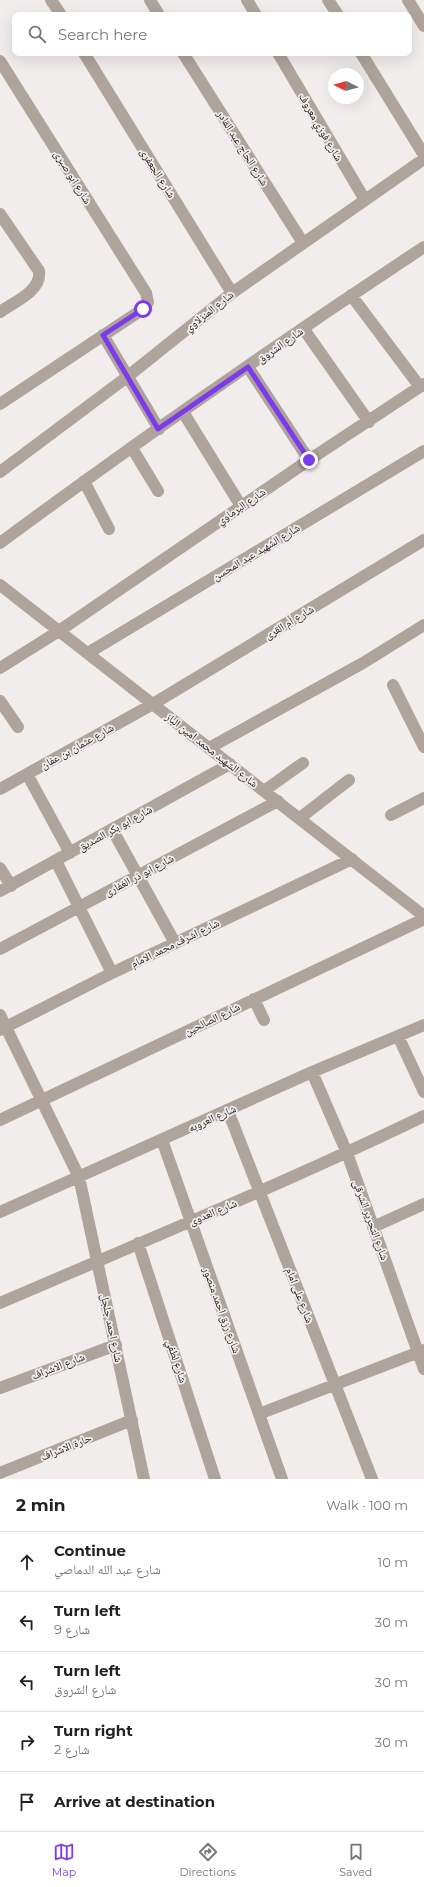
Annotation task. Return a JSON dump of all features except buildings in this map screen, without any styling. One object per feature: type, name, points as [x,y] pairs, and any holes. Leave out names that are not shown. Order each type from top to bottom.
[{"type":"street","points":[[52,0],[59,12]]},
{"type":"street","points":[[150,0],[157,12]]},
{"type":"street","points":[[247,0],[254,12]]},
{"type":"street","points":[[328,0],[336,12]]},
{"type":"street","points":[[408,0],[424,26]]},
{"type":"street","name":"شارع الجعفرى","points":[[86,56],[232,293]]},
{"type":"street","name":"شارع الحاج عبد القادر","points":[[185,56],[303,243]]},
{"type":"street","name":"شارع فوزي معروف","points":[[280,56],[365,200]]},
{"type":"street","points":[[363,56],[424,155]]},
{"type":"street","name":"شارع ابو صبرى","points":[[0,61],[146,293],[148,302],[143,309],[103,335]]},
{"type":"street","name":"شارع المنزلاوي","points":[[0,472],[127,377],[232,293],[424,159]]},
{"type":"street","points":[[0,312],[36,287],[40,277],[39,271],[1,219]]},
{"type":"street","name":"شارع الشروق","points":[[0,543],[84,480],[351,295],[424,247]]},
{"type":"street","points":[[351,295],[422,386]]},
{"type":"street","points":[[303,328],[369,422]]},
{"type":"street","points":[[0,404],[103,335],[158,429]]},
{"type":"street","points":[[248,367],[309,460]]},
{"type":"street","name":"شارع البرماوي","points":[[0,668],[59,631],[309,460],[422,386]]},
{"type":"street","points":[[183,412],[241,506]]},
{"type":"street","points":[[132,448],[158,491]]},
{"type":"street","name":"شارع الشهيد عبد المحسن","points":[[88,653],[424,451]]},
{"type":"street","points":[[84,480],[109,529]]},
{"type":"street","name":"شارع أم القرى","points":[[154,704],[424,540]]},
{"type":"street","name":"شارع الشهيد محمد امين الباز","points":[[0,585],[352,859],[419,905],[424,916]]},
{"type":"street","points":[[210,748],[363,663],[424,625]]},
{"type":"street","points":[[393,685],[424,747]]},
{"type":"street","points":[[0,701],[18,727]]},
{"type":"street","name":"شارع عثمان بن عفان","points":[[0,788],[154,704]]},
{"type":"street","points":[[264,791],[303,762]]},
{"type":"street","name":"شارع ابو بكر الصديق","points":[[6,888],[230,764]]},
{"type":"street","points":[[27,774],[70,853]]},
{"type":"street","points":[[300,818],[349,780]]},
{"type":"street","points":[[391,815],[424,798]]},
{"type":"street","name":"شارع ابو ذر الغفارى","points":[[0,949],[278,802]]},
{"type":"street","points":[[112,829],[175,943]]},
{"type":"street","name":"شارع اشرف محمد الامام","points":[[3,1029],[175,943],[352,859]]},
{"type":"street","points":[[56,861],[112,974]]},
{"type":"street","points":[[0,868],[6,888]]},
{"type":"street","name":"شارع الصالحين","points":[[0,1120],[424,919]]},
{"type":"street","points":[[254,999],[264,1020]]},
{"type":"street","name":"شارع احمد جلجل","points":[[0,1015],[3,1029],[42,1100],[79,1177],[144,1479]]},
{"type":"street","name":"شارع العروبه","points":[[0,1212],[312,1072],[424,1025]]},
{"type":"street","points":[[398,1036],[424,1092]]},
{"type":"street","name":"شارع التحرير الشرقى","points":[[312,1072],[347,1153],[373,1227],[421,1351],[424,1370]]},
{"type":"street","name":"شارع على امام","points":[[228,1111],[372,1479]]},
{"type":"street","name":"شارع العدوى","points":[[0,1303],[138,1243],[191,1222],[347,1153],[424,1116]]},
{"type":"street","name":"شارع رزق احمد منصور","points":[[162,1140],[282,1479]]},
{"type":"street","points":[[373,1227],[424,1204]]},
{"type":"street","name":"شارع لطفي","points":[[138,1243],[215,1479]]},
{"type":"street","name":"شارع الاشراف","points":[[0,1388],[116,1345]]},
{"type":"street","points":[[259,1414],[421,1351]]},
{"type":"street","name":"حارة الاشراف","points":[[0,1473],[132,1420]]},
{"type":"route","points":[[143,309],[103,335],[158,429],[248,367],[309,460]]}]
